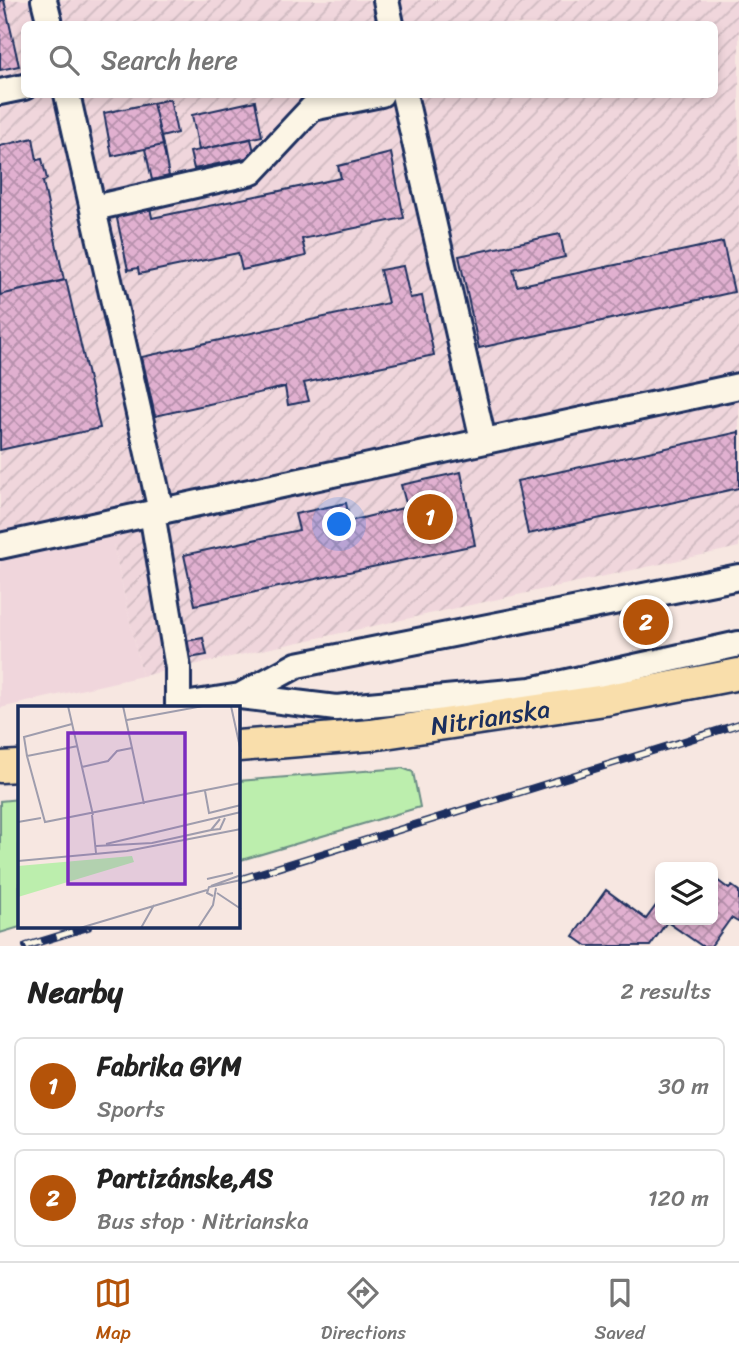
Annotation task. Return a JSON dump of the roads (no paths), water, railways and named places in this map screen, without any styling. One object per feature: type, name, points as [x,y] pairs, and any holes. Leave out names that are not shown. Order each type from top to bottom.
[{"type":"main road","name":"Nitrianska","points":[[240,746],[371,735],[605,700],[739,674]]},
{"type":"main road","points":[[0,767],[18,765]]},
{"type":"lane","points":[[44,0],[49,21]]},
{"type":"lane","points":[[386,0],[390,21]]},
{"type":"lane","points":[[0,92],[21,88]]},
{"type":"lane","points":[[68,98],[94,208],[157,512],[178,668],[178,706]]},
{"type":"lane","points":[[94,208],[251,173],[312,108],[361,98]]},
{"type":"lane","points":[[405,98],[483,440]]},
{"type":"lane","points":[[0,546],[739,386]]},
{"type":"lane","points":[[240,696],[297,665],[739,577]]},
{"type":"lane","points":[[184,706],[240,696],[336,708],[531,690],[739,644]]},
{"type":"railway","points":[[240,879],[739,724]]},
{"type":"railway","points":[[26,946],[85,928]]},
{"type":"place","name":"Fabrika GYM","points":[[430,517]]},
{"type":"place","name":"Partizánske,AS","points":[[646,622]]}]
